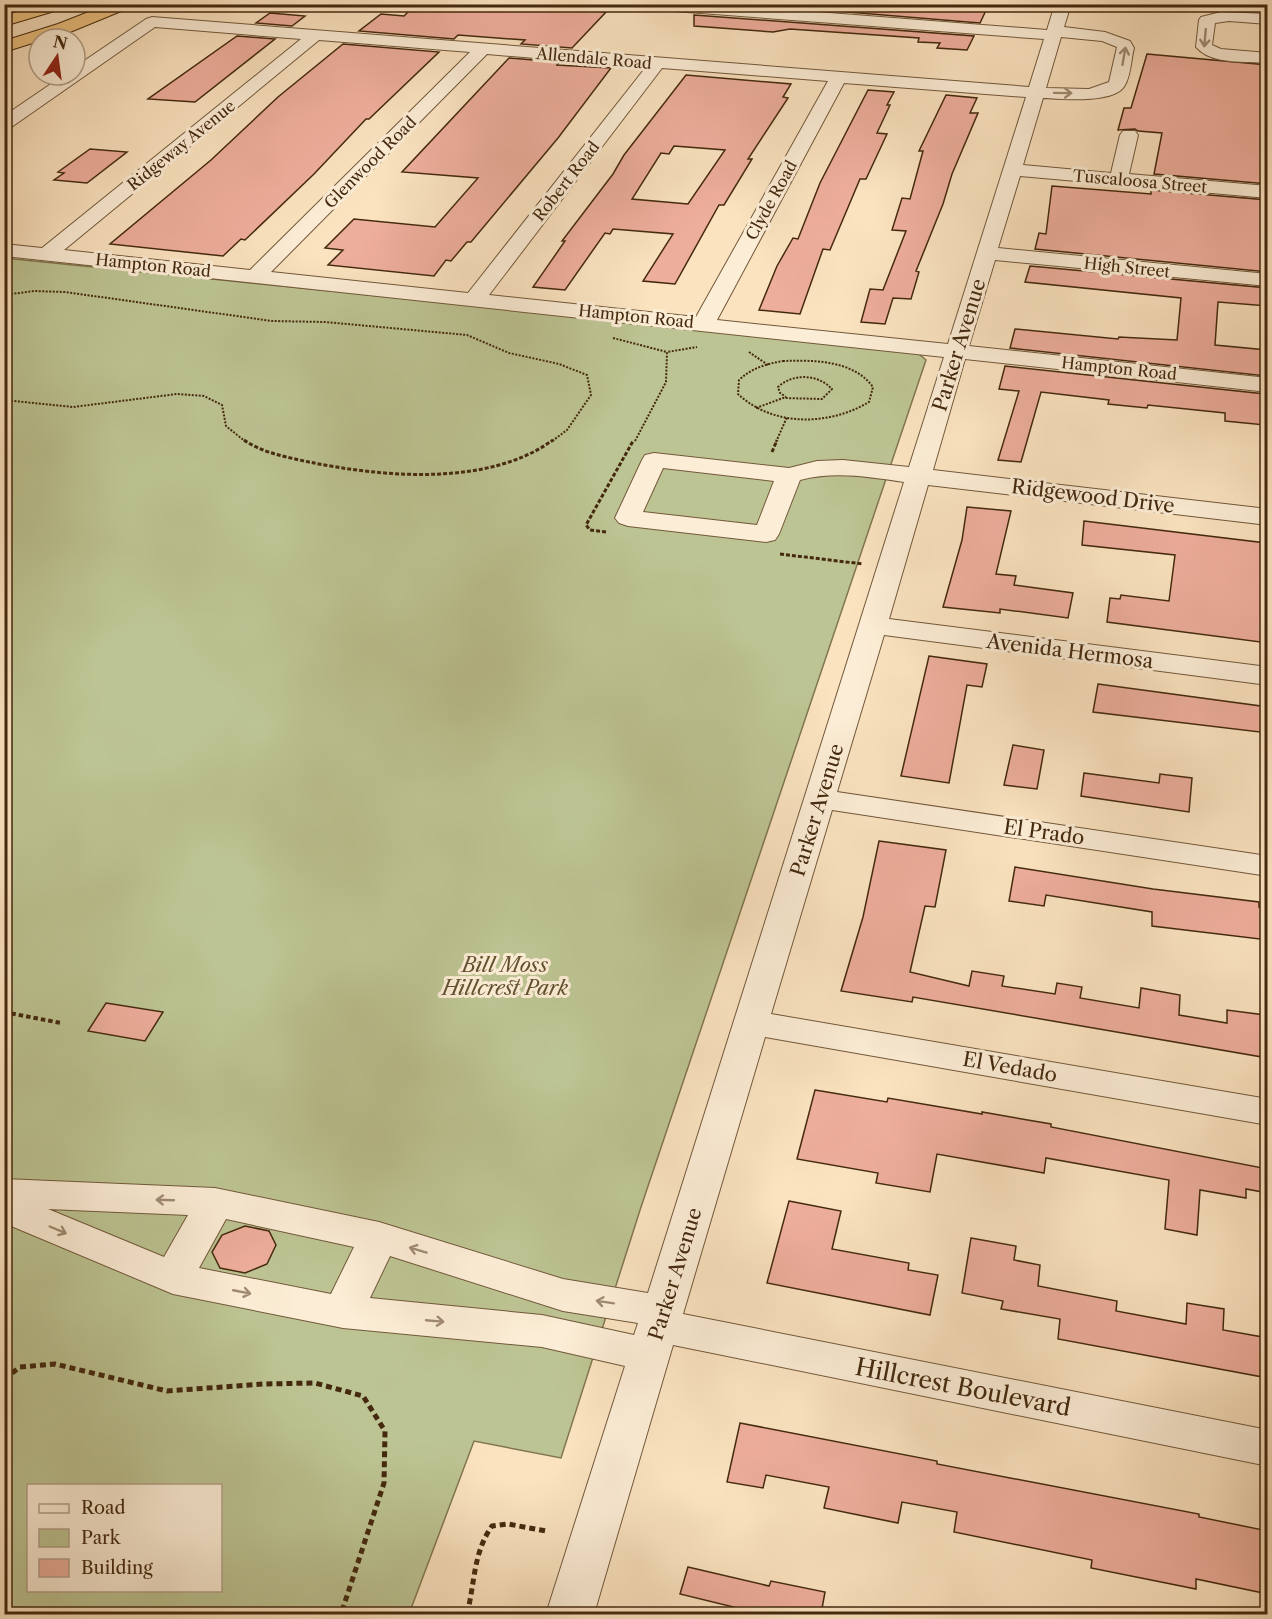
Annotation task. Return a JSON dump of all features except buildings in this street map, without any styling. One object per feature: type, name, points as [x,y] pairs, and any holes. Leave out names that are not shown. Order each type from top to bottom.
[{"type":"highway","points":[[4,21],[62,4]]},
{"type":"highway","points":[[4,47],[64,28],[125,4]]},
{"type":"street","points":[[647,4],[1055,33]]},
{"type":"street","name":"Parker Avenue","points":[[570,1614],[1063,4]]},
{"type":"street","points":[[1202,5],[1268,10]]},
{"type":"street","points":[[1268,19],[1222,16],[1210,18],[1207,20],[1204,48],[1218,54],[1268,58]]},
{"type":"street","name":"Allendale Road","points":[[4,124],[152,22],[1035,93],[1102,92],[1116,85],[1126,48],[1124,44],[1105,37],[1055,33]]},
{"type":"street","name":"Ridgeway Avenue","points":[[47,254],[316,35]]},
{"type":"street","name":"Glenwood Road","points":[[256,276],[483,49]]},
{"type":"street","name":"Robert Road","points":[[475,299],[657,63]]},
{"type":"street","name":"Clyde Road","points":[[704,323],[838,78]]},
{"type":"street","points":[[1119,179],[1129,135]]},
{"type":"street","name":"Tuscaloosa Street","points":[[1013,170],[1268,192]]},
{"type":"street","name":"Hampton Road","points":[[4,250],[958,350],[1268,385]]},
{"type":"street","name":"High Street","points":[[987,253],[1268,280]]},
{"type":"street","name":"Ridgewood Drive","points":[[789,475],[766,534],[628,518],[654,460],[789,475],[817,468],[843,467],[1268,517]]},
{"type":"street","name":"Avenida Hermosa","points":[[873,625],[1268,676]]},
{"type":"street","name":"El Prado","points":[[820,799],[1268,866]]},
{"type":"street","name":"El Vedado","points":[[752,1023],[1268,1112]]},
{"type":"street","name":"Hillcrest Boulevard","points":[[4,1193],[215,1202],[379,1237],[563,1295],[657,1331],[1268,1448]]},
{"type":"street","points":[[173,1278],[215,1202]]},
{"type":"street","name":"Hillcrest Boulevard","points":[[4,1207],[173,1278],[343,1312],[542,1331],[657,1331]]},
{"type":"street","points":[[343,1312],[379,1237]]},
{"type":"path","points":[[4,295],[34,291],[65,292],[272,321],[325,322],[467,336],[509,353],[559,364],[587,375],[591,395],[567,430],[535,453],[479,470],[411,475],[343,469],[277,455],[239,437],[226,426],[222,405],[204,396],[177,394],[73,407],[4,400]]},
{"type":"path","points":[[645,442],[633,441],[666,382],[667,352],[705,345]]},
{"type":"path","points":[[746,348],[768,364]]},
{"type":"path","points":[[802,361],[834,364],[859,374],[873,387],[869,402],[849,414],[817,419],[787,417],[755,408],[742,399],[737,385],[748,372],[768,364],[802,361]]},
{"type":"path","points":[[755,408],[786,397],[812,400],[824,398],[832,390],[828,384],[817,379],[796,378],[784,381],[778,387],[780,393],[786,397]]},
{"type":"path","points":[[770,456],[787,417]]},
{"type":"path","points":[[775,553],[862,564]]},
{"type":"path","points":[[4,1012],[61,1023]]},
{"type":"path","points":[[4,1379],[20,1367],[55,1364],[167,1391],[263,1384],[315,1383],[363,1396],[386,1431],[384,1483],[341,1614]]},
{"type":"path","points":[[467,1614],[473,1568],[480,1540],[492,1526],[508,1524],[546,1531]]},
{"type":"green space","name":"Bill Moss Hillcrest Park","points":[[4,258],[914,350],[926,360],[641,1207],[561,1458],[474,1441],[409,1614],[5,1614]]}]
